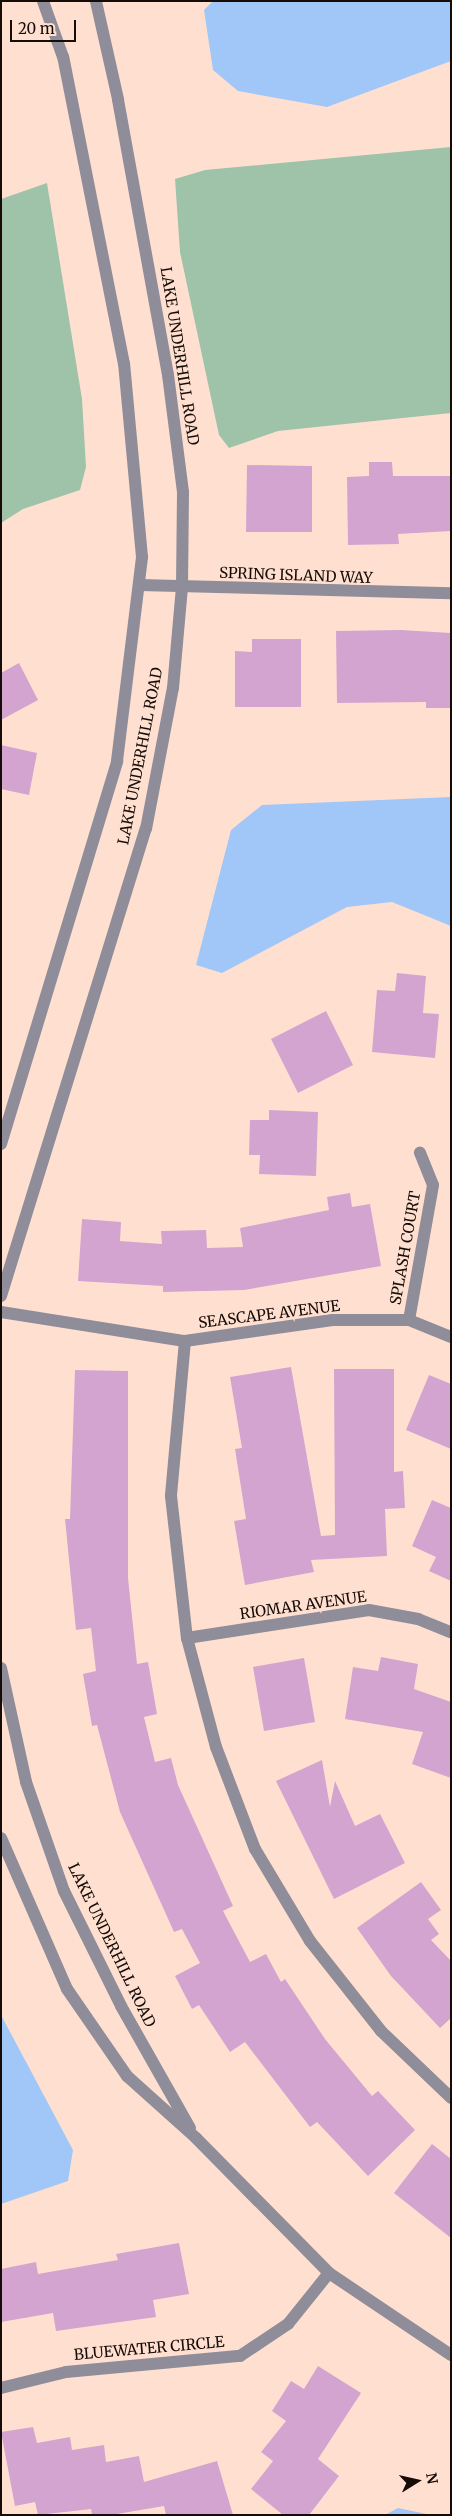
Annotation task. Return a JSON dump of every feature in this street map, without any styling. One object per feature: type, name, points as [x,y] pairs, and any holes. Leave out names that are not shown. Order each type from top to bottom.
[{"type":"street","name":"LAKE UNDERHILL ROAD","points":[[1,1144],[117,761],[140,585],[138,493],[124,364],[62,57],[43,1]]},
{"type":"street","name":"LAKE UNDERHILL ROAD","points":[[1,1296],[146,829],[173,688],[182,587],[182,492],[168,375],[118,99],[96,1]]},
{"type":"street","name":"SPRING ISLAND WAY","points":[[140,585],[451,593]]},
{"type":"street","name":"SPLASH COURT","points":[[410,1320],[433,1185],[420,1152]]},
{"type":"street","name":"SEASCAPE AVENUE","points":[[1,1312],[185,1341],[333,1320],[410,1320],[451,1337]]},
{"type":"street","points":[[185,1341],[171,1496],[187,1638],[216,1747],[255,1848],[310,1940],[381,2031],[451,2098]]},
{"type":"street","name":"RIOMAR AVENUE","points":[[187,1638],[369,1610],[418,1619],[451,1632]]},
{"type":"street","name":"LAKE UNDERHILL ROAD","points":[[1,1668],[26,1782],[64,1890],[121,2006],[196,2138]]},
{"type":"street","name":"LAKE UNDERHILL ROAD","points":[[1,1838],[67,1989],[126,2076],[196,2138],[329,2273],[451,2355]]},
{"type":"street","name":"BLUEWATER CIRCLE","points":[[1,2388],[66,2372],[240,2356],[288,2324],[329,2273]]},
{"type":"green space","points":[[451,147],[451,413],[278,431],[229,448],[219,435],[180,252],[175,179],[205,170]]},
{"type":"green space","points":[[47,183],[82,399],[86,467],[80,490],[23,509],[1,523],[1,199]]},
{"type":"water","points":[[213,1],[451,1],[451,61],[327,107],[238,91],[213,70],[204,10]]},
{"type":"water","points":[[451,797],[451,926],[392,902],[347,907],[222,973],[196,965],[231,830],[262,805]]},
{"type":"water","points":[[1,2015],[73,2150],[68,2181],[1,2204]]},
{"type":"water","points":[[398,2508],[431,2515],[385,2515]]},
{"type":"building","points":[[369,462],[392,462],[393,476],[451,476],[451,531],[398,534],[399,544],[348,545],[347,477],[369,476]]},
{"type":"building","points":[[247,465],[312,466],[312,532],[246,532]]},
{"type":"building","points":[[401,630],[451,633],[451,708],[426,708],[426,702],[337,703],[336,631]]},
{"type":"building","points":[[252,639],[301,639],[301,707],[235,707],[235,651],[252,652]]},
{"type":"building","points":[[19,663],[38,700],[1,720],[1,673]]},
{"type":"building","points":[[1,745],[37,753],[29,795],[1,789]]},
{"type":"building","points":[[397,973],[426,976],[423,1013],[439,1014],[435,1058],[372,1052],[377,990],[395,991]]},
{"type":"building","points":[[326,1011],[353,1065],[298,1093],[271,1039]]},
{"type":"building","points":[[269,1110],[318,1112],[316,1176],[259,1174],[260,1155],[249,1155],[250,1120],[269,1120]]},
{"type":"building","points":[[350,1193],[352,1207],[370,1204],[381,1266],[244,1290],[163,1292],[163,1286],[78,1281],[82,1219],[121,1222],[120,1241],[162,1244],[161,1231],[206,1230],[207,1248],[243,1247],[240,1228],[329,1210],[327,1197]]},
{"type":"building","points":[[291,1367],[321,1536],[335,1535],[334,1369],[394,1369],[394,1472],[403,1471],[405,1508],[385,1509],[387,1556],[311,1560],[314,1572],[245,1585],[234,1521],[246,1519],[235,1449],[242,1448],[230,1377]]},
{"type":"building","points":[[75,1370],[128,1371],[128,1578],[137,1664],[148,1662],[157,1714],[144,1717],[155,1762],[171,1758],[178,1785],[233,1906],[223,1911],[250,1962],[266,1954],[281,1982],[285,1979],[325,2039],[372,2096],[378,2091],[415,2130],[368,2176],[317,2122],[310,2127],[245,2042],[230,2052],[199,2005],[192,2009],[175,1976],[200,1963],[182,1929],[174,1932],[120,1812],[97,1725],[92,1726],[83,1674],[96,1671],[91,1628],[76,1630],[65,1519],[70,1519]]},
{"type":"building","points":[[429,1375],[451,1384],[451,1449],[406,1430]]},
{"type":"building","points":[[432,1500],[451,1508],[451,1581],[429,1571],[436,1557],[412,1546]]},
{"type":"building","points":[[381,1657],[418,1664],[414,1689],[451,1702],[451,1778],[412,1764],[423,1732],[345,1719],[353,1667],[378,1671]]},
{"type":"building","points":[[304,1658],[315,1722],[264,1731],[253,1667]]},
{"type":"building","points":[[322,1760],[330,1807],[335,1781],[355,1826],[380,1814],[405,1863],[334,1899],[276,1781]]},
{"type":"building","points":[[421,1882],[441,1910],[428,1919],[439,1934],[431,1940],[451,1961],[451,2018],[440,2028],[391,1976],[357,1928]]},
{"type":"building","points":[[432,2144],[451,2159],[451,2238],[394,2193]]},
{"type":"building","points":[[179,2243],[189,2294],[153,2300],[156,2317],[56,2331],[53,2313],[1,2322],[1,2269],[36,2262],[38,2274],[118,2260],[116,2254]]},
{"type":"building","points":[[318,2366],[361,2393],[318,2459],[339,2476],[309,2515],[283,2515],[251,2489],[273,2461],[261,2452],[286,2421],[272,2411],[291,2381],[304,2389]]},
{"type":"building","points":[[33,2427],[37,2443],[70,2437],[72,2450],[104,2445],[106,2462],[139,2456],[144,2482],[217,2461],[233,2515],[166,2515],[164,2506],[111,2515],[92,2515],[91,2509],[38,2515],[35,2502],[15,2506],[1,2432]]}]
